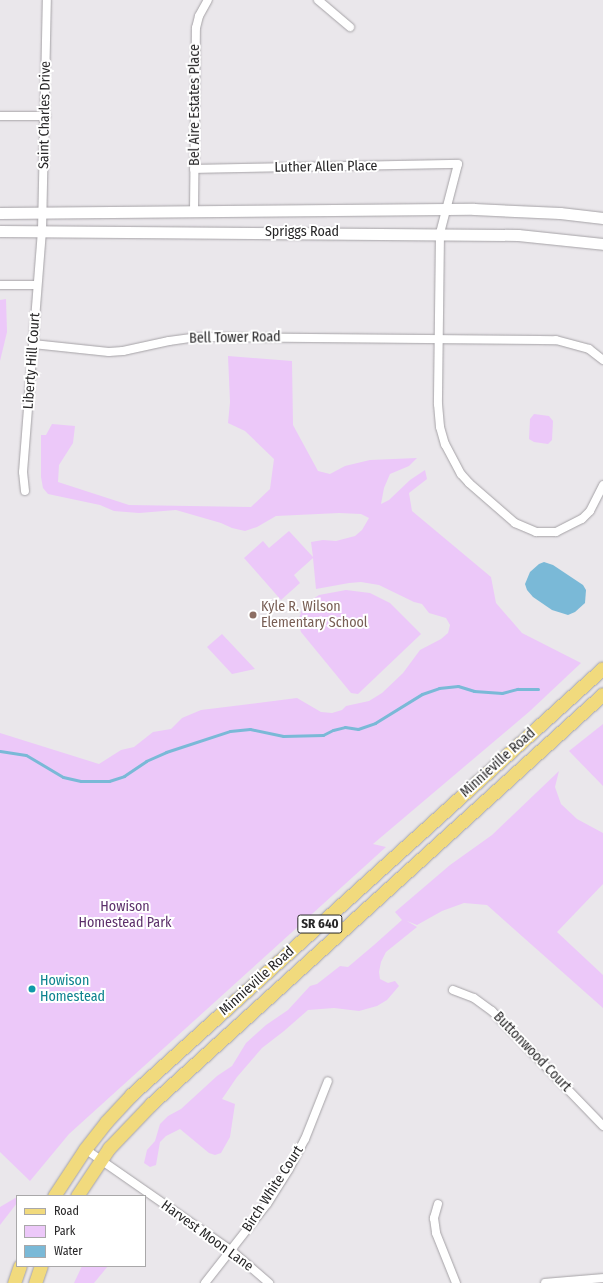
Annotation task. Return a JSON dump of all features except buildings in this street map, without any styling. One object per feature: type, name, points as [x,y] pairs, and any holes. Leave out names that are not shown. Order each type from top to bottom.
[{"type":"main road","name":"Spriggs Road","points":[[0,212],[503,210],[560,213],[603,218]]},
{"type":"main road","name":"Spriggs Road","points":[[0,231],[42,230],[518,234],[603,244]]},
{"type":"main road","name":"Minnieville Road","points":[[55,1195],[85,1149],[115,1112],[148,1079],[603,668]]},
{"type":"main road","name":"Minnieville Road","points":[[78,1195],[100,1160],[125,1130],[151,1104],[603,694]]},
{"type":"main road","points":[[14,1283],[20,1267]]},
{"type":"main road","points":[[35,1283],[41,1267]]},
{"type":"street","name":"Saint Charles Drive","points":[[42,230],[46,116],[47,0]]},
{"type":"street","name":"Bel Aire Estates Place","points":[[194,212],[196,28],[201,11],[208,0]]},
{"type":"street","points":[[318,0],[350,27]]},
{"type":"street","points":[[0,116],[46,116]]},
{"type":"street","name":"Luther Allen Place","points":[[194,170],[458,164],[447,210]]},
{"type":"street","points":[[447,210],[440,233],[438,404],[440,428],[445,444],[461,474],[506,517],[524,528],[536,532],[556,532],[563,530],[582,519],[590,511],[603,485]]},
{"type":"street","name":"Liberty Hill Court","points":[[25,492],[23,472],[42,230]]},
{"type":"street","points":[[0,285],[37,285]]},
{"type":"street","name":"Bell Tower Road","points":[[33,344],[109,352],[123,351],[177,339],[197,337],[556,340],[589,349],[603,360]]},
{"type":"street","name":"Buttonwood Court","points":[[452,990],[474,998],[492,1011],[603,1126]]},
{"type":"street","name":"Birch White Court","points":[[205,1283],[232,1251],[289,1169],[305,1139],[328,1081]]},
{"type":"street","name":"Harvest Moon Lane","points":[[85,1149],[232,1251],[269,1283]]},
{"type":"street","points":[[438,1204],[434,1218],[436,1233],[456,1283]]},
{"type":"street","points":[[545,1283],[603,1278]]},
{"type":"green space","points":[[6,299],[7,332],[0,361],[0,300]]},
{"type":"green space","name":"Howison Homestead Park","points":[[228,356],[292,361],[293,425],[318,471],[330,474],[345,466],[370,460],[417,458],[409,466],[390,474],[384,488],[381,504],[389,500],[410,480],[425,470],[427,479],[409,493],[412,511],[491,577],[496,603],[522,633],[581,663],[530,711],[373,844],[386,847],[69,1134],[30,1181],[0,1152],[0,733],[99,764],[121,750],[134,747],[153,732],[171,729],[182,718],[201,710],[297,698],[321,712],[332,713],[342,710],[346,706],[369,701],[382,693],[403,673],[420,650],[441,639],[448,633],[450,625],[446,618],[429,613],[422,604],[414,602],[379,585],[361,582],[316,589],[313,558],[294,575],[300,583],[281,600],[244,558],[263,541],[269,548],[289,531],[313,557],[311,542],[323,540],[336,541],[355,536],[362,530],[369,518],[361,514],[339,513],[276,516],[257,527],[245,531],[176,510],[139,513],[114,511],[100,505],[48,494],[43,488],[41,477],[41,435],[46,435],[52,424],[75,426],[73,443],[59,465],[58,482],[129,505],[251,507],[270,489],[274,459],[245,431],[228,423],[230,402]]},
{"type":"green space","points":[[534,414],[549,416],[553,421],[552,440],[548,444],[534,442],[529,439],[530,419]]},
{"type":"green space","points":[[346,590],[370,593],[390,603],[421,634],[358,694],[351,693],[301,632],[299,625],[299,618],[302,610],[310,601],[319,595]]},
{"type":"green space","points":[[222,634],[255,669],[232,674],[207,647]]},
{"type":"green space","points":[[603,724],[603,786],[569,751]]},
{"type":"green space","points":[[559,771],[555,787],[561,804],[577,819],[603,833],[603,884],[557,932],[603,975],[603,1008],[487,905],[464,903],[442,911],[417,925],[407,921],[417,927],[386,952],[381,962],[379,972],[380,979],[388,983],[395,981],[399,986],[387,1000],[377,1006],[359,1011],[334,1008],[308,1010],[262,1048],[237,1077],[222,1099],[235,1104],[230,1137],[221,1153],[215,1155],[209,1153],[180,1129],[166,1136],[160,1142],[156,1165],[150,1167],[144,1163],[147,1150],[155,1141],[160,1124],[168,1116],[181,1109],[217,1076],[232,1066],[246,1043],[266,1025],[288,1010],[310,986],[317,984],[340,966],[348,967],[374,945],[402,920],[395,912],[450,865],[492,835]]},
{"type":"green space","points":[[16,1198],[16,1204],[0,1225],[0,1207]]},
{"type":"green space","points":[[82,1267],[107,1267],[94,1283],[74,1283]]},
{"type":"water","points":[[544,562],[553,565],[583,585],[586,590],[585,603],[575,612],[568,615],[552,610],[533,597],[527,590],[525,584],[530,572],[539,564]]},
{"type":"waterway","points":[[0,751],[26,755],[63,777],[81,781],[109,781],[124,776],[146,761],[166,752],[230,731],[250,729],[283,736],[323,735],[333,730],[345,727],[358,729],[375,723],[422,694],[439,688],[458,686],[474,691],[502,693],[517,689],[538,689]]},
{"type":"place","name":"Kyle R. Wilson Elementary School","points":[[253,615]]},
{"type":"place","name":"Howison Homestead","points":[[32,989]]}]
